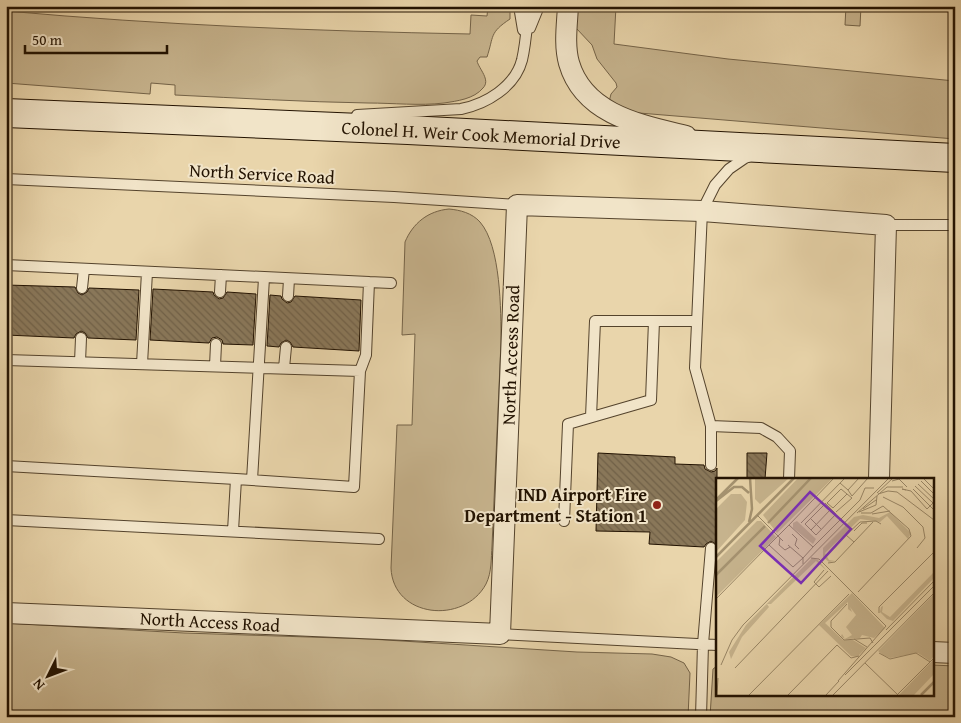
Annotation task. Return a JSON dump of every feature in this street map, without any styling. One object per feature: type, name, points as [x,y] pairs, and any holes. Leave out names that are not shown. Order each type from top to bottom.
[{"type":"street","points":[[568,6],[567,39],[569,63],[578,84],[594,103],[604,110],[628,120],[730,147]]},
{"type":"street","name":"Colonel H. Weir Cook Memorial Drive","points":[[6,113],[408,130],[955,158]]},
{"type":"street","points":[[517,205],[702,211],[886,225],[879,478]]},
{"type":"street","name":"North Access Road","points":[[6,613],[500,634],[517,205]]},
{"type":"street","points":[[934,652],[955,653]]},
{"type":"lane","points":[[519,6],[525,43]]},
{"type":"lane","points":[[350,115],[438,112],[461,109],[476,105],[499,92],[511,81],[522,61],[529,6]]},
{"type":"lane","points":[[525,43],[539,6]]},
{"type":"lane","points":[[204,122],[331,116]]},
{"type":"lane","points":[[711,465],[711,426],[695,368],[702,211],[715,185],[729,169],[745,158],[771,150]]},
{"type":"lane","name":"North Service Road","points":[[6,179],[394,197],[517,205]]},
{"type":"lane","points":[[886,225],[955,225]]},
{"type":"lane","points":[[6,265],[390,283]]},
{"type":"lane","points":[[82,288],[84,269]]},
{"type":"lane","points":[[142,364],[147,272]]},
{"type":"lane","points":[[220,292],[221,275]]},
{"type":"lane","points":[[252,480],[264,278]]},
{"type":"lane","points":[[288,296],[289,279]]},
{"type":"lane","points":[[6,466],[354,487],[360,371],[366,355],[369,282]]},
{"type":"lane","points":[[591,417],[595,321],[697,321]]},
{"type":"lane","points":[[564,521],[568,424],[650,400],[654,321]]},
{"type":"lane","points":[[80,362],[81,338]]},
{"type":"lane","points":[[215,366],[216,344]]},
{"type":"lane","points":[[284,368],[286,347]]},
{"type":"lane","points":[[6,360],[360,371]]},
{"type":"lane","points":[[711,426],[761,428],[778,437],[790,451],[789,478]]},
{"type":"lane","points":[[233,532],[236,479]]},
{"type":"lane","points":[[6,520],[379,539]]},
{"type":"lane","points":[[700,717],[710,548]]},
{"type":"lane","points":[[706,605],[716,600]]},
{"type":"lane","points":[[500,634],[716,645]]},
{"type":"shaded area","points":[[488,6],[510,6],[510,19],[495,32],[487,57],[480,57],[477,61],[485,78],[485,85],[475,95],[449,102],[416,104],[175,95],[175,85],[151,83],[150,94],[6,83],[6,11],[238,27],[470,34],[471,15],[487,16]]},
{"type":"shaded area","points":[[577,6],[616,6],[614,44],[728,59],[955,81],[955,139],[627,112],[609,102],[611,94],[617,87],[616,83],[597,59],[592,45],[576,28]]},
{"type":"shaded area","points":[[846,6],[861,6],[860,26],[845,25]]},
{"type":"shaded area","points":[[449,209],[466,212],[480,222],[487,233],[496,262],[501,314],[501,342],[492,546],[488,579],[476,597],[462,606],[447,610],[431,610],[416,606],[404,597],[395,585],[391,568],[397,425],[412,425],[415,334],[402,335],[405,242],[412,229],[422,219],[434,212]]},
{"type":"shaded area","points":[[6,623],[184,633],[370,639],[577,652],[652,654],[671,657],[684,663],[690,673],[688,717],[6,717]]},
{"type":"shaded area","points":[[934,665],[955,666],[955,717],[710,717],[713,669],[716,667],[716,696],[934,696]]},
{"type":"building","points":[[6,285],[75,287],[78,293],[82,295],[89,288],[139,290],[136,340],[88,338],[81,331],[74,338],[6,335]]},
{"type":"building","points":[[153,289],[213,292],[219,299],[223,298],[227,292],[256,294],[253,345],[223,344],[222,340],[217,337],[212,338],[209,343],[150,340]]},
{"type":"building","points":[[270,295],[281,296],[287,303],[291,302],[295,296],[361,300],[359,351],[293,347],[286,340],[279,347],[267,346]]},
{"type":"building","name":"IND Airport Fire Department - Station 1","points":[[598,453],[675,457],[675,464],[704,465],[705,469],[711,472],[717,468],[716,544],[711,541],[704,547],[649,544],[650,532],[596,531]]},
{"type":"building","points":[[747,453],[767,453],[765,478],[747,478]]},
{"type":"place","name":"IND Airport Fire Department - Station 1","points":[[657,505]]}]
